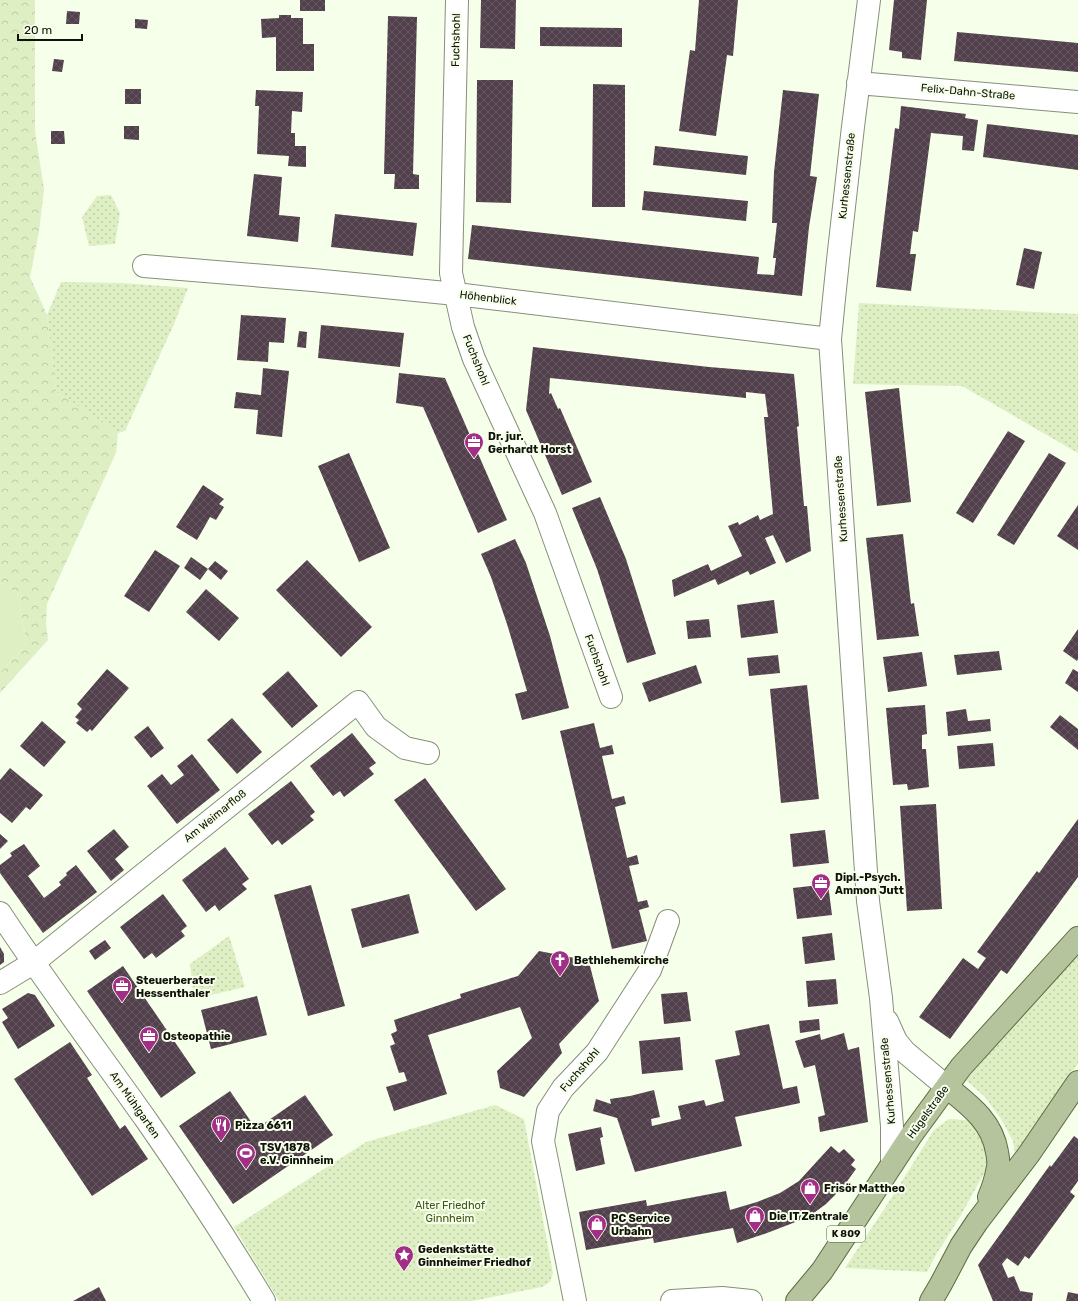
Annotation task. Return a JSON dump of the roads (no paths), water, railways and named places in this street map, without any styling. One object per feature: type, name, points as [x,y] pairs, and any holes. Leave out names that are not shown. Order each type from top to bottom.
[{"type":"main road","name":"Hügelstraße","points":[[797,1301],[822,1271],[912,1134],[961,1067],[1078,938]]},
{"type":"main road","points":[[931,1301],[961,1246],[985,1210],[1029,1154],[1078,1082]]},
{"type":"main road","points":[[947,1087],[970,1106],[989,1126],[996,1145],[998,1166],[985,1210]]},
{"type":"street","name":"Fuchshohl","points":[[457,0],[451,273],[463,327],[474,359],[544,513],[611,697]]},
{"type":"street","name":"Kurhessenstraße","points":[[869,0],[858,83],[830,339],[868,901],[881,998],[892,1126],[892,1164]]},
{"type":"street","name":"Felix-Dahn-Straße","points":[[858,83],[1078,102]]},
{"type":"street","name":"Höhenblick","points":[[144,266],[456,294],[830,339]]},
{"type":"street","name":"Am Weimarfloß","points":[[0,982],[33,963],[358,702],[376,727],[382,732],[405,748],[428,753]]},
{"type":"street","name":"Am Mühlgarten","points":[[0,913],[33,963],[148,1122],[228,1242],[264,1301]]},
{"type":"street","name":"Fuchshohl","points":[[575,1301],[543,1141],[548,1111],[563,1088],[598,1052],[650,970],[668,921]]},
{"type":"street","name":"Kurhessenstraße","points":[[881,998],[887,1021],[896,1041],[905,1052],[947,1087]]},
{"type":"street","points":[[672,1301],[722,1298],[751,1301]]},
{"type":"place","name":"Dr. jur. Gerhardt Horst","points":[[474,459]]},
{"type":"place","name":"Dipl.-Psych. Ammon Jutt","points":[[821,900]]},
{"type":"place","name":"Bethlehemkirche","points":[[560,977]]},
{"type":"place","name":"Steuerberater Hessenthaler","points":[[122,1003]]},
{"type":"place","name":"Osteopathie","points":[[149,1053]]},
{"type":"place","name":"Pizza 6611","points":[[221,1142]]},
{"type":"place","name":"TSV 1878 e.V. Ginnheim","points":[[246,1170]]},
{"type":"place","name":"Frisör Mattheo","points":[[810,1205]]},
{"type":"place","name":"Die IT Zentrale","points":[[755,1233]]},
{"type":"place","name":"PC Service Urbahn","points":[[597,1241]]},
{"type":"place","name":"Gedenkstätte Ginnheimer Friedhof","points":[[404,1272]]},
{"type":"park label","name":"Alter Friedhof Ginnheim","points":[[450,1211]]}]
